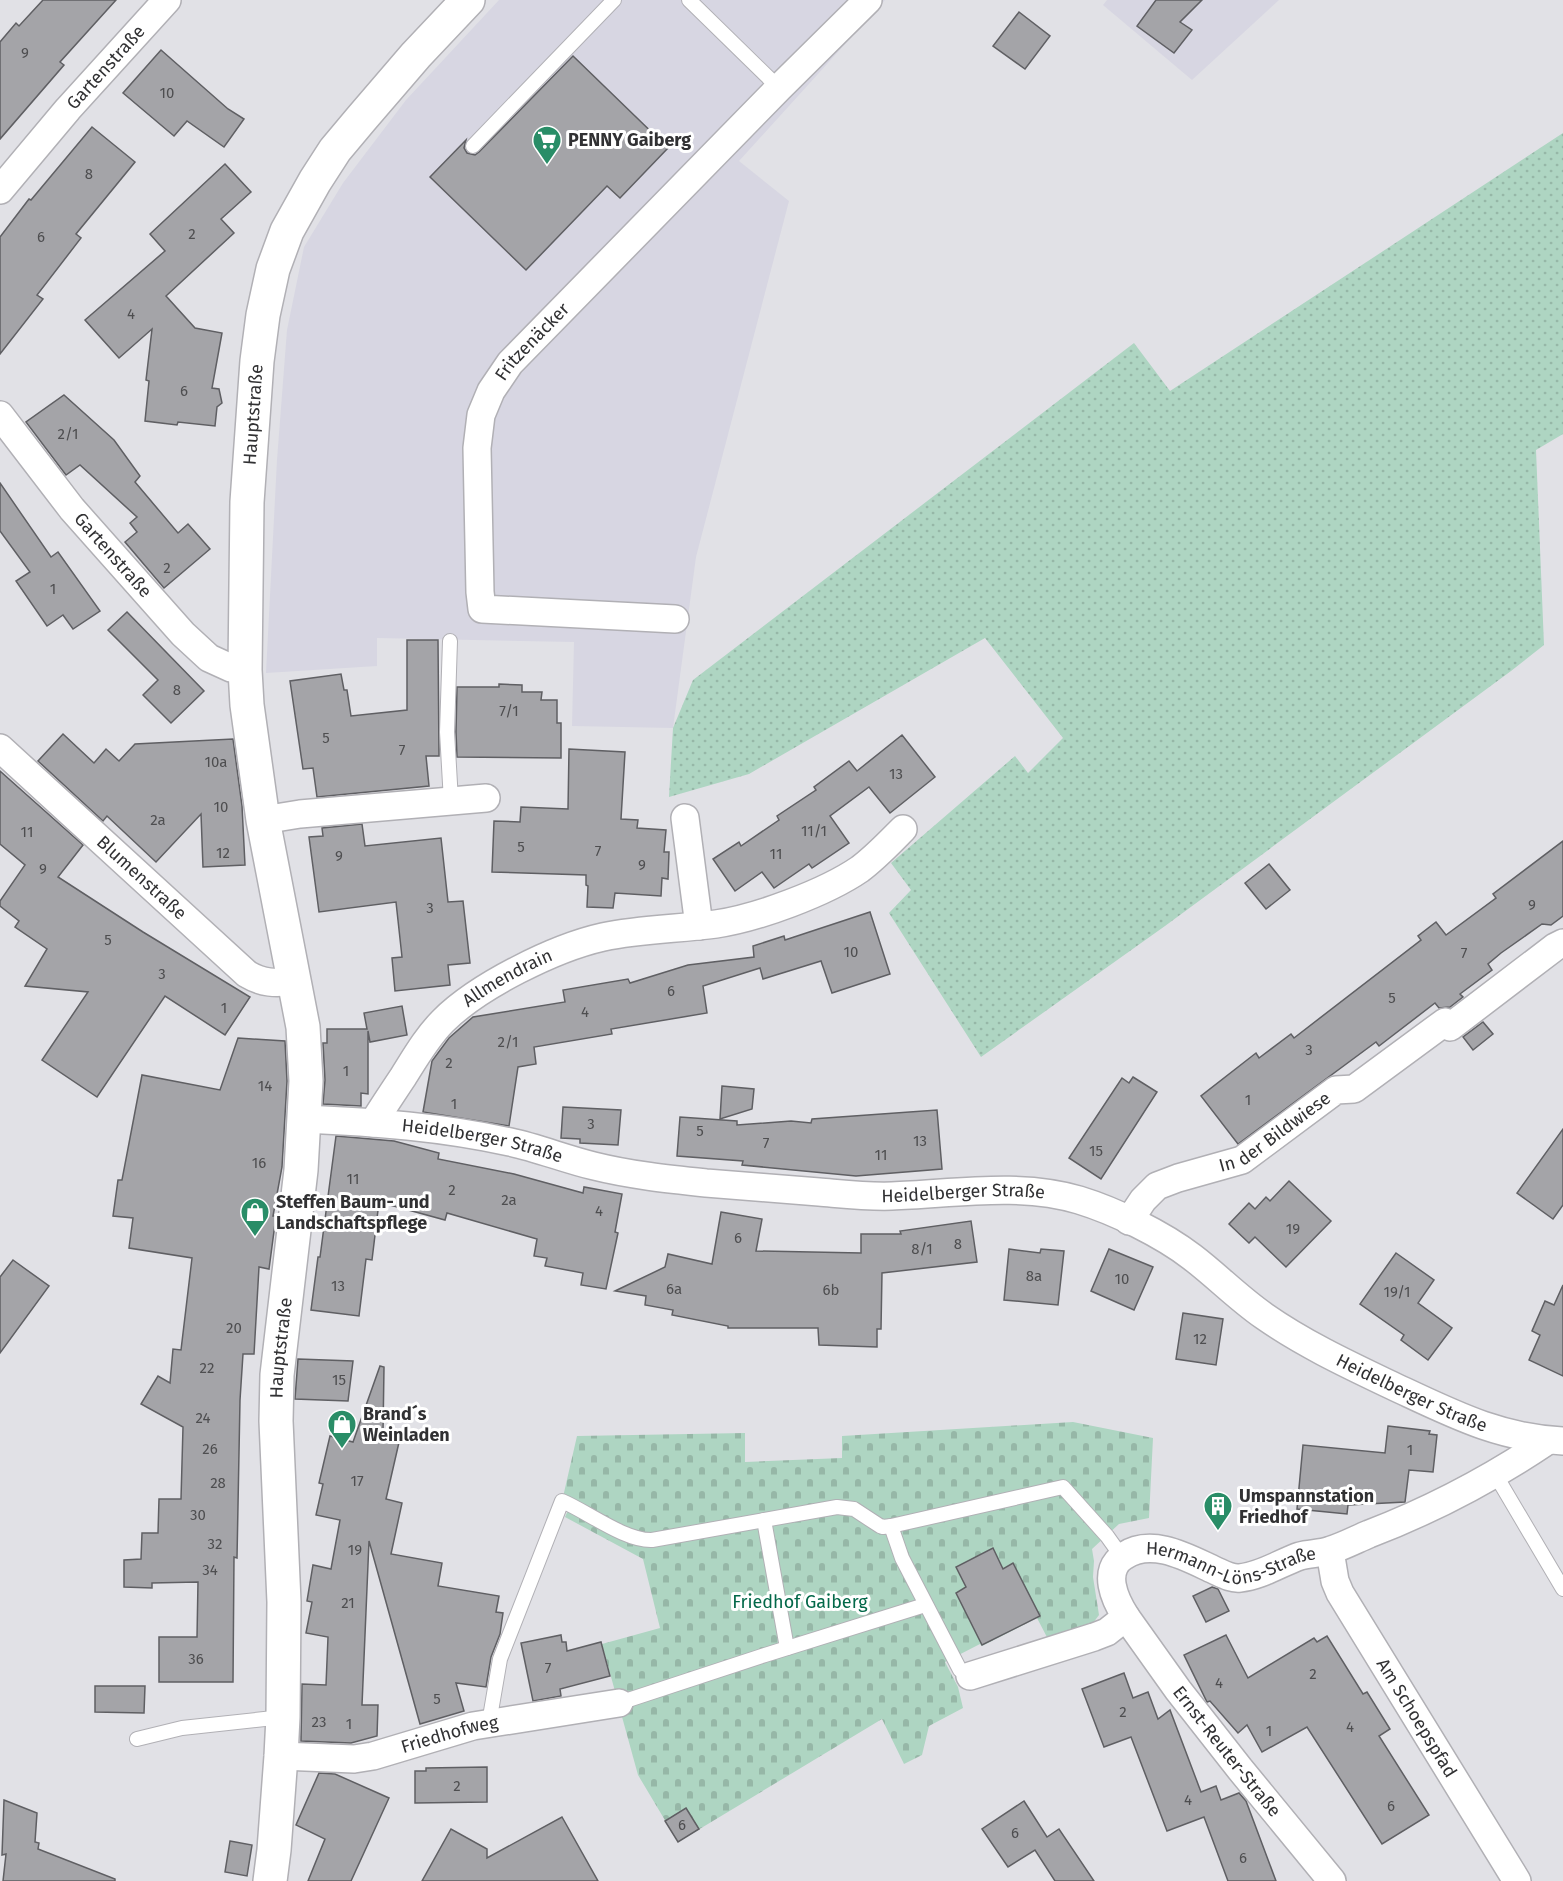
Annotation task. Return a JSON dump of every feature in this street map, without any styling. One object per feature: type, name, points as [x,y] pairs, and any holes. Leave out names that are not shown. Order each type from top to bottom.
[{"type":"main road","name":"Hauptstraße","points":[[270,1881],[282,1756],[283,1717],[284,1602],[276,1421],[277,1375],[301,1170],[306,1081],[303,1027],[263,820],[247,705],[245,670],[248,502],[254,389],[263,315],[273,269],[287,231],[335,150],[416,55],[468,0]]},
{"type":"street","name":"Gartenstraße","points":[[0,190],[68,109],[167,0]]},
{"type":"street","name":"Fritzenäcker","points":[[675,619],[482,609],[477,448],[481,415],[491,391],[510,363],[868,0]]},
{"type":"street","name":"Gartenstraße","points":[[0,415],[72,509],[183,634],[209,657],[231,668],[245,670]]},
{"type":"street","name":"Blumenstraße","points":[[0,748],[247,974],[265,982],[293,981]]},
{"type":"street","points":[[263,820],[300,814],[486,798]]},
{"type":"street","points":[[685,818],[699,926]]},
{"type":"street","name":"Allmendrain","points":[[373,1123],[435,1030],[451,1014],[496,983],[541,959],[601,938],[716,924],[750,916],[821,890],[863,866],[903,829]]},
{"type":"street","name":"In der Bildwiese","points":[[1129,1221],[1143,1200],[1157,1186],[1242,1160],[1336,1090],[1354,1089],[1445,1022],[1450,1027],[1563,943]]},
{"type":"street","name":"Heidelberger Straße","points":[[304,1119],[440,1130],[528,1147],[593,1166],[702,1183],[890,1196],[979,1192],[1043,1193],[1079,1200],[1129,1221],[1179,1248],[1252,1308],[1321,1351],[1471,1422],[1517,1436],[1555,1441]]},
{"type":"street","name":"Hermann-Löns-Straße","points":[[1126,1617],[1112,1586],[1113,1569],[1122,1557],[1135,1551],[1145,1549],[1167,1551],[1235,1578],[1248,1577],[1302,1555],[1330,1551],[1436,1506],[1555,1441]]},
{"type":"street","name":"Am Schoepspfad","points":[[1330,1551],[1335,1581],[1340,1593],[1517,1881]]},
{"type":"street","points":[[970,1676],[1094,1637],[1107,1632],[1126,1617]]},
{"type":"street","name":"Ernst-Reuter-Straße","points":[[1126,1617],[1184,1697],[1332,1881]]},
{"type":"street","name":"Friedhofweg","points":[[282,1756],[334,1759],[364,1757],[489,1723],[619,1703]]},
{"type":"lane","points":[[473,146],[614,0]]},
{"type":"lane","points":[[689,0],[779,88]]},
{"type":"lane","points":[[450,641],[447,732],[451,801]]},
{"type":"lane","points":[[1496,1474],[1563,1589]]},
{"type":"lane","points":[[489,1723],[500,1659],[562,1502],[624,1533],[647,1540],[816,1510],[845,1507],[860,1512],[884,1527],[1063,1487],[1107,1536],[1122,1557]]},
{"type":"lane","points":[[764,1520],[787,1648]]},
{"type":"lane","points":[[891,1526],[893,1538],[902,1558],[960,1670],[970,1676]]},
{"type":"lane","points":[[619,1703],[926,1605]]},
{"type":"lane","points":[[137,1739],[182,1728],[283,1717]]},
{"type":"shaded area","points":[[499,0],[885,0],[739,161],[789,201],[696,557],[673,728],[572,726],[574,642],[377,638],[377,666],[266,673],[277,460],[287,330],[304,247],[343,183],[406,100]]},
{"type":"shaded area","points":[[1107,0],[1279,0],[1192,80],[1103,5]]},
{"type":"green space","points":[[1563,133],[1563,434],[1536,450],[1544,645],[1511,671],[1165,926],[981,1057],[889,913],[911,890],[891,863],[1015,756],[1028,773],[1063,738],[985,638],[749,774],[669,797],[673,728],[693,680],[1134,343],[1170,391]]},
{"type":"green space","name":"Friedhof Gaiberg","points":[[1073,1422],[1153,1438],[1149,1518],[1119,1524],[1092,1549],[1093,1577],[1099,1615],[1093,1623],[1049,1641],[1037,1618],[945,1662],[958,1687],[963,1708],[929,1726],[922,1755],[904,1764],[882,1719],[678,1842],[638,1775],[602,1644],[660,1628],[643,1559],[565,1517],[572,1502],[563,1497],[577,1436],[745,1433],[745,1462],[842,1458],[842,1436]]},
{"type":"building","points":[[43,0],[116,0],[60,62],[64,65],[0,139],[0,42],[16,23],[19,26]]},
{"type":"building","points":[[1156,0],[1202,0],[1180,22],[1192,30],[1174,53],[1137,26]]},
{"type":"building","points":[[1019,12],[1050,36],[1025,69],[993,46]]},
{"type":"building","points":[[161,50],[228,109],[244,119],[224,147],[187,121],[174,136],[123,93]]},
{"type":"building","name":"PENNY Gaiberg","points":[[573,56],[668,148],[620,198],[607,186],[526,270],[430,177],[466,140],[464,148],[467,153],[475,155],[479,152]]},
{"type":"building","points":[[92,127],[135,162],[76,234],[81,238],[37,295],[43,299],[0,354],[0,237],[29,199],[31,200]]},
{"type":"building","points":[[225,164],[251,192],[221,219],[234,233],[166,296],[195,328],[222,333],[212,388],[219,389],[222,403],[217,407],[215,426],[145,421],[149,381],[146,380],[152,329],[119,358],[85,320],[165,251],[150,234]]},
{"type":"building","points":[[64,395],[114,440],[140,476],[135,482],[178,533],[188,524],[210,549],[164,588],[125,542],[137,532],[130,523],[137,517],[80,465],[66,475],[26,422]]},
{"type":"building","points":[[0,483],[51,557],[58,552],[100,611],[73,629],[63,615],[47,626],[16,581],[30,572],[0,531]]},
{"type":"building","points":[[127,612],[204,691],[171,723],[143,695],[158,680],[108,630]]},
{"type":"building","points":[[407,640],[438,640],[439,756],[426,756],[429,786],[317,797],[313,768],[303,769],[290,681],[341,674],[344,690],[347,690],[351,716],[407,710]]},
{"type":"building","points":[[499,684],[522,685],[522,692],[542,692],[541,700],[557,700],[557,723],[561,723],[561,758],[457,757],[457,687],[499,687]]},
{"type":"building","points":[[63,734],[94,763],[106,749],[119,761],[135,744],[233,739],[242,806],[245,865],[203,867],[201,814],[156,862],[107,816],[103,821],[38,761]]},
{"type":"building","points":[[902,735],[935,777],[890,813],[869,787],[830,816],[849,843],[812,868],[809,864],[774,888],[762,872],[735,891],[713,859],[739,842],[741,846],[779,820],[777,816],[816,790],[814,787],[849,761],[857,771]]},
{"type":"building","points":[[569,749],[625,752],[621,819],[638,820],[637,828],[666,830],[664,852],[669,852],[668,879],[662,878],[661,896],[615,893],[613,908],[587,907],[586,875],[492,872],[494,821],[520,822],[521,807],[568,809]]},
{"type":"building","points":[[0,771],[83,845],[58,877],[250,997],[225,1035],[165,996],[97,1097],[42,1060],[88,992],[25,986],[47,949],[15,927],[19,921],[0,906],[0,901],[25,865],[0,844]]},
{"type":"building","points":[[362,824],[365,846],[441,838],[448,902],[463,901],[470,963],[448,965],[450,985],[395,991],[392,958],[402,957],[396,902],[319,912],[309,837],[323,836],[322,828]]},
{"type":"building","points":[[1563,841],[1563,916],[1551,925],[1542,924],[1501,953],[1488,964],[1492,970],[1460,994],[1463,997],[1450,1007],[1439,1008],[1435,1003],[1379,1046],[1376,1042],[1238,1144],[1201,1096],[1256,1053],[1259,1058],[1291,1034],[1294,1038],[1421,940],[1418,936],[1436,922],[1446,935],[1496,898],[1493,894]]},
{"type":"building","points":[[1269,864],[1290,890],[1266,909],[1245,883]]},
{"type":"building","points":[[870,912],[890,974],[832,993],[821,961],[763,979],[760,968],[703,986],[707,1013],[611,1029],[612,1034],[534,1047],[536,1064],[518,1067],[509,1126],[423,1112],[432,1061],[449,1038],[473,1017],[565,1002],[563,990],[628,979],[630,983],[688,965],[754,957],[753,946],[784,936],[785,940]]},
{"type":"building","points":[[402,1006],[407,1035],[370,1042],[368,1031],[368,1094],[361,1093],[361,1106],[323,1104],[325,1080],[323,1043],[327,1043],[327,1029],[367,1029],[364,1013]]},
{"type":"building","points":[[1483,1022],[1493,1034],[1473,1050],[1463,1037]]},
{"type":"building","points":[[238,1038],[285,1041],[287,1081],[282,1167],[273,1216],[276,1216],[269,1269],[259,1267],[254,1354],[243,1354],[237,1558],[234,1557],[233,1682],[159,1682],[159,1637],[197,1637],[198,1582],[152,1583],[152,1588],[124,1587],[124,1560],[141,1559],[142,1533],[158,1533],[159,1499],[181,1499],[183,1427],[141,1404],[158,1376],[170,1383],[173,1349],[181,1350],[192,1258],[129,1248],[133,1218],[113,1216],[118,1180],[122,1180],[142,1075],[220,1090]]},
{"type":"building","points":[[1133,1077],[1157,1092],[1101,1179],[1069,1158],[1122,1078],[1129,1083]]},
{"type":"building","points":[[722,1086],[754,1089],[752,1109],[720,1119]]},
{"type":"building","points":[[563,1107],[621,1110],[618,1145],[580,1143],[580,1139],[561,1138]]},
{"type":"building","points":[[937,1110],[942,1169],[856,1176],[742,1165],[743,1161],[677,1156],[680,1117],[737,1121],[737,1125],[791,1121],[811,1123],[812,1119]]},
{"type":"building","points":[[1563,1129],[1563,1205],[1553,1219],[1517,1193]]},
{"type":"building","points":[[336,1136],[394,1141],[439,1153],[438,1159],[514,1174],[583,1193],[584,1187],[622,1194],[615,1232],[618,1233],[606,1289],[581,1285],[583,1273],[545,1266],[547,1258],[534,1256],[537,1239],[447,1213],[445,1220],[379,1202],[372,1260],[366,1259],[359,1316],[311,1310]]},
{"type":"building","points":[[1289,1181],[1331,1221],[1286,1267],[1255,1237],[1249,1243],[1229,1224],[1249,1203],[1255,1209],[1266,1197],[1270,1201]]},
{"type":"building","points":[[721,1212],[762,1219],[756,1251],[861,1253],[861,1234],[901,1234],[900,1231],[971,1221],[977,1262],[882,1273],[881,1329],[877,1329],[877,1347],[819,1345],[818,1328],[728,1328],[728,1326],[672,1315],[673,1310],[645,1305],[646,1296],[615,1291],[665,1267],[668,1254],[712,1264]]},
{"type":"building","points":[[1009,1249],[1040,1253],[1041,1249],[1064,1251],[1058,1305],[1004,1300]]},
{"type":"building","points":[[1109,1249],[1153,1267],[1134,1310],[1091,1291]]},
{"type":"building","points":[[1396,1253],[1434,1280],[1418,1303],[1452,1328],[1428,1360],[1401,1340],[1404,1335],[1360,1304]]},
{"type":"building","points":[[13,1260],[49,1286],[0,1353],[0,1277]]},
{"type":"building","points":[[1563,1285],[1563,1376],[1529,1360],[1540,1335],[1532,1331],[1545,1301],[1554,1305]]},
{"type":"building","points":[[1183,1313],[1223,1319],[1216,1365],[1176,1359]]},
{"type":"building","points":[[298,1359],[353,1361],[348,1401],[295,1399]]},
{"type":"building","points":[[380,1366],[384,1367],[383,1433],[400,1438],[386,1499],[402,1503],[391,1554],[442,1563],[438,1586],[499,1596],[496,1612],[503,1613],[500,1634],[491,1657],[486,1687],[456,1683],[464,1711],[420,1724],[369,1541],[362,1705],[378,1705],[377,1736],[351,1743],[301,1741],[302,1684],[326,1685],[328,1637],[306,1633],[312,1602],[307,1601],[313,1565],[331,1569],[340,1520],[316,1515],[323,1484],[319,1483],[330,1436],[353,1442]]},
{"type":"building","points":[[1388,1426],[1430,1431],[1429,1434],[1437,1435],[1433,1472],[1409,1470],[1405,1502],[1348,1505],[1347,1514],[1297,1509],[1303,1445],[1385,1453]]},
{"type":"building","points":[[993,1548],[1003,1569],[1013,1563],[1040,1616],[982,1645],[956,1593],[966,1587],[956,1567]]},
{"type":"building","points":[[1212,1587],[1218,1589],[1229,1611],[1206,1622],[1193,1596]]},
{"type":"building","points":[[561,1635],[562,1642],[566,1642],[567,1651],[601,1642],[610,1676],[560,1689],[561,1696],[533,1701],[521,1643]]},
{"type":"building","points":[[1226,1635],[1248,1678],[1314,1638],[1317,1642],[1327,1636],[1363,1694],[1367,1692],[1390,1729],[1379,1736],[1429,1815],[1382,1844],[1307,1727],[1262,1752],[1247,1725],[1238,1733],[1210,1701],[1207,1702],[1184,1655]]},
{"type":"building","points":[[1124,1673],[1133,1698],[1148,1692],[1158,1719],[1170,1710],[1201,1792],[1216,1786],[1221,1800],[1239,1793],[1246,1801],[1276,1881],[1228,1881],[1204,1817],[1167,1831],[1131,1737],[1104,1747],[1082,1689]]},
{"type":"building","points":[[95,1686],[145,1686],[144,1713],[95,1712]]},
{"type":"building","points":[[487,1767],[487,1802],[415,1803],[415,1771],[426,1771],[426,1768]]},
{"type":"building","points":[[319,1773],[335,1774],[389,1798],[351,1881],[308,1881],[325,1839],[296,1825]]},
{"type":"building","points":[[4,1800],[37,1813],[35,1842],[39,1843],[38,1849],[115,1879],[115,1881],[3,1881],[6,1854],[2,1855]]},
{"type":"building","points":[[1024,1801],[1047,1837],[1059,1829],[1094,1881],[1055,1881],[1035,1850],[1008,1867],[982,1829]]},
{"type":"building","points":[[686,1808],[699,1829],[678,1842],[665,1821]]},
{"type":"building","points":[[562,1817],[598,1881],[422,1881],[451,1829],[487,1849],[487,1858]]},
{"type":"building","points":[[230,1841],[252,1845],[247,1876],[225,1872]]},
{"type":"place","name":"PENNY Gaiberg","points":[[547,166]]},
{"type":"place","name":"Steffen Baum- und Landschaftspflege","points":[[255,1238]]},
{"type":"place","name":"Brand´s Weinladen","points":[[342,1450]]},
{"type":"place","name":"Umspannstation Friedhof","points":[[1218,1532]]}]
